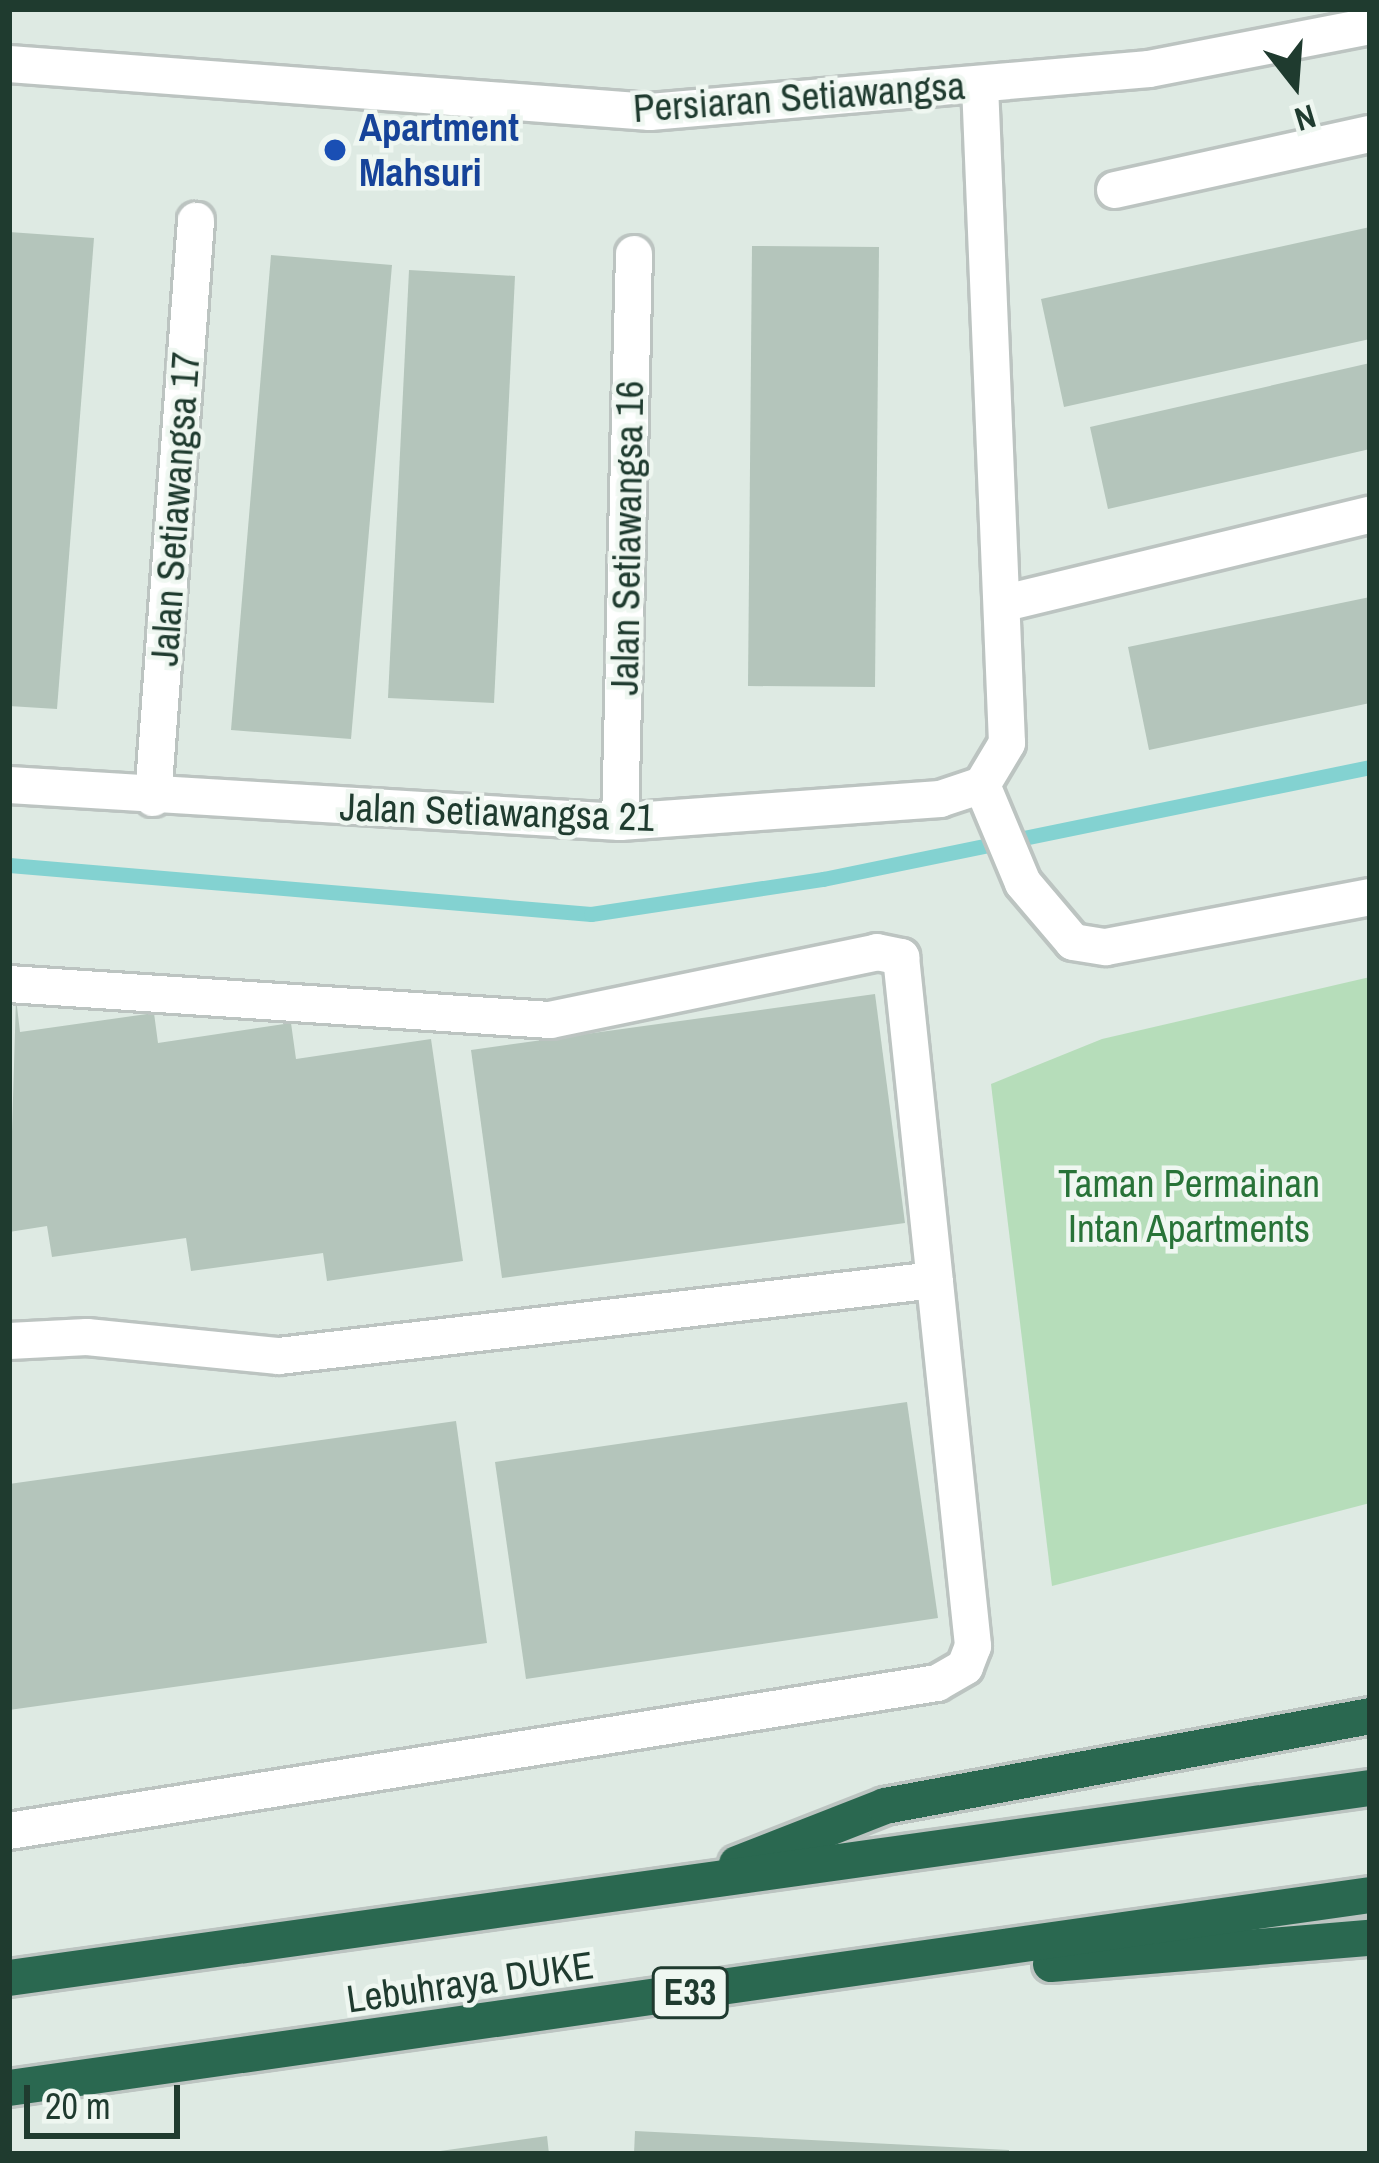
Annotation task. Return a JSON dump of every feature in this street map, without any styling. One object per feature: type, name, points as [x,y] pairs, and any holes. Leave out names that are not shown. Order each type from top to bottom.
[{"type":"highway","points":[[678,1887],[885,1806],[1370,1716]]},
{"type":"highway","name":"Lebuhraya DUKE","points":[[9,1978],[1370,1788]]},
{"type":"highway","name":"Lebuhraya DUKE","points":[[9,2088],[1370,1895]]},
{"type":"highway","points":[[708,1991],[1370,1938]]},
{"type":"street","name":"Persiaran Setiawangsa","points":[[9,64],[650,112],[1149,70],[1370,26]]},
{"type":"street","points":[[980,85],[1006,743],[982,785],[1023,883],[1049,924],[1073,942],[1106,947],[1370,897]]},
{"type":"street","points":[[1115,190],[1370,134]]},
{"type":"street","name":"Jalan Setiawangsa 17","points":[[153,798],[196,221]]},
{"type":"street","name":"Jalan Setiawangsa 16","points":[[620,822],[634,254]]},
{"type":"street","points":[[1004,603],[1370,515]]},
{"type":"street","name":"Jalan Setiawangsa 21","points":[[9,785],[153,798],[620,822],[940,800],[982,785]]},
{"type":"street","points":[[9,984],[550,1020],[877,952],[901,957],[912,988],[935,1280],[973,1646],[965,1667],[938,1683],[502,1759],[9,1831]]},
{"type":"street","points":[[9,1341],[87,1337],[280,1356],[935,1280]]},
{"type":"green space","name":"Taman Permainan Intan Apartments","points":[[1370,977],[1370,1503],[1052,1586],[991,1084],[1102,1039]]},
{"type":"building","points":[[1370,227],[1370,339],[1064,407],[1041,299]]},
{"type":"building","points":[[9,232],[94,238],[57,709],[9,706]]},
{"type":"building","points":[[752,246],[879,247],[875,687],[748,686]]},
{"type":"building","points":[[271,255],[392,265],[351,739],[231,730]]},
{"type":"building","points":[[409,270],[515,276],[494,703],[388,698]]},
{"type":"building","points":[[1370,363],[1370,449],[1108,509],[1090,427]]},
{"type":"building","points":[[1370,597],[1370,703],[1149,750],[1128,647]]},
{"type":"building","points":[[875,994],[905,1223],[502,1278],[471,1050]]},
{"type":"building","points":[[16,998],[20,1032],[154,1013],[158,1043],[291,1023],[296,1059],[431,1039],[463,1261],[327,1281],[323,1253],[191,1271],[186,1238],[52,1257],[47,1226],[9,1232]]},
{"type":"building","points":[[907,1402],[938,1618],[526,1679],[495,1462]]},
{"type":"building","points":[[456,1421],[487,1643],[9,1710],[9,1484]]},
{"type":"building","points":[[635,2131],[1009,2150],[1009,2154],[634,2154]]},
{"type":"building","points":[[547,2136],[549,2154],[440,2151]]},
{"type":"waterway","points":[[9,865],[591,914],[823,879],[1370,767]]},
{"type":"place","name":"Apartment Mahsuri","points":[[335,150]]}]
